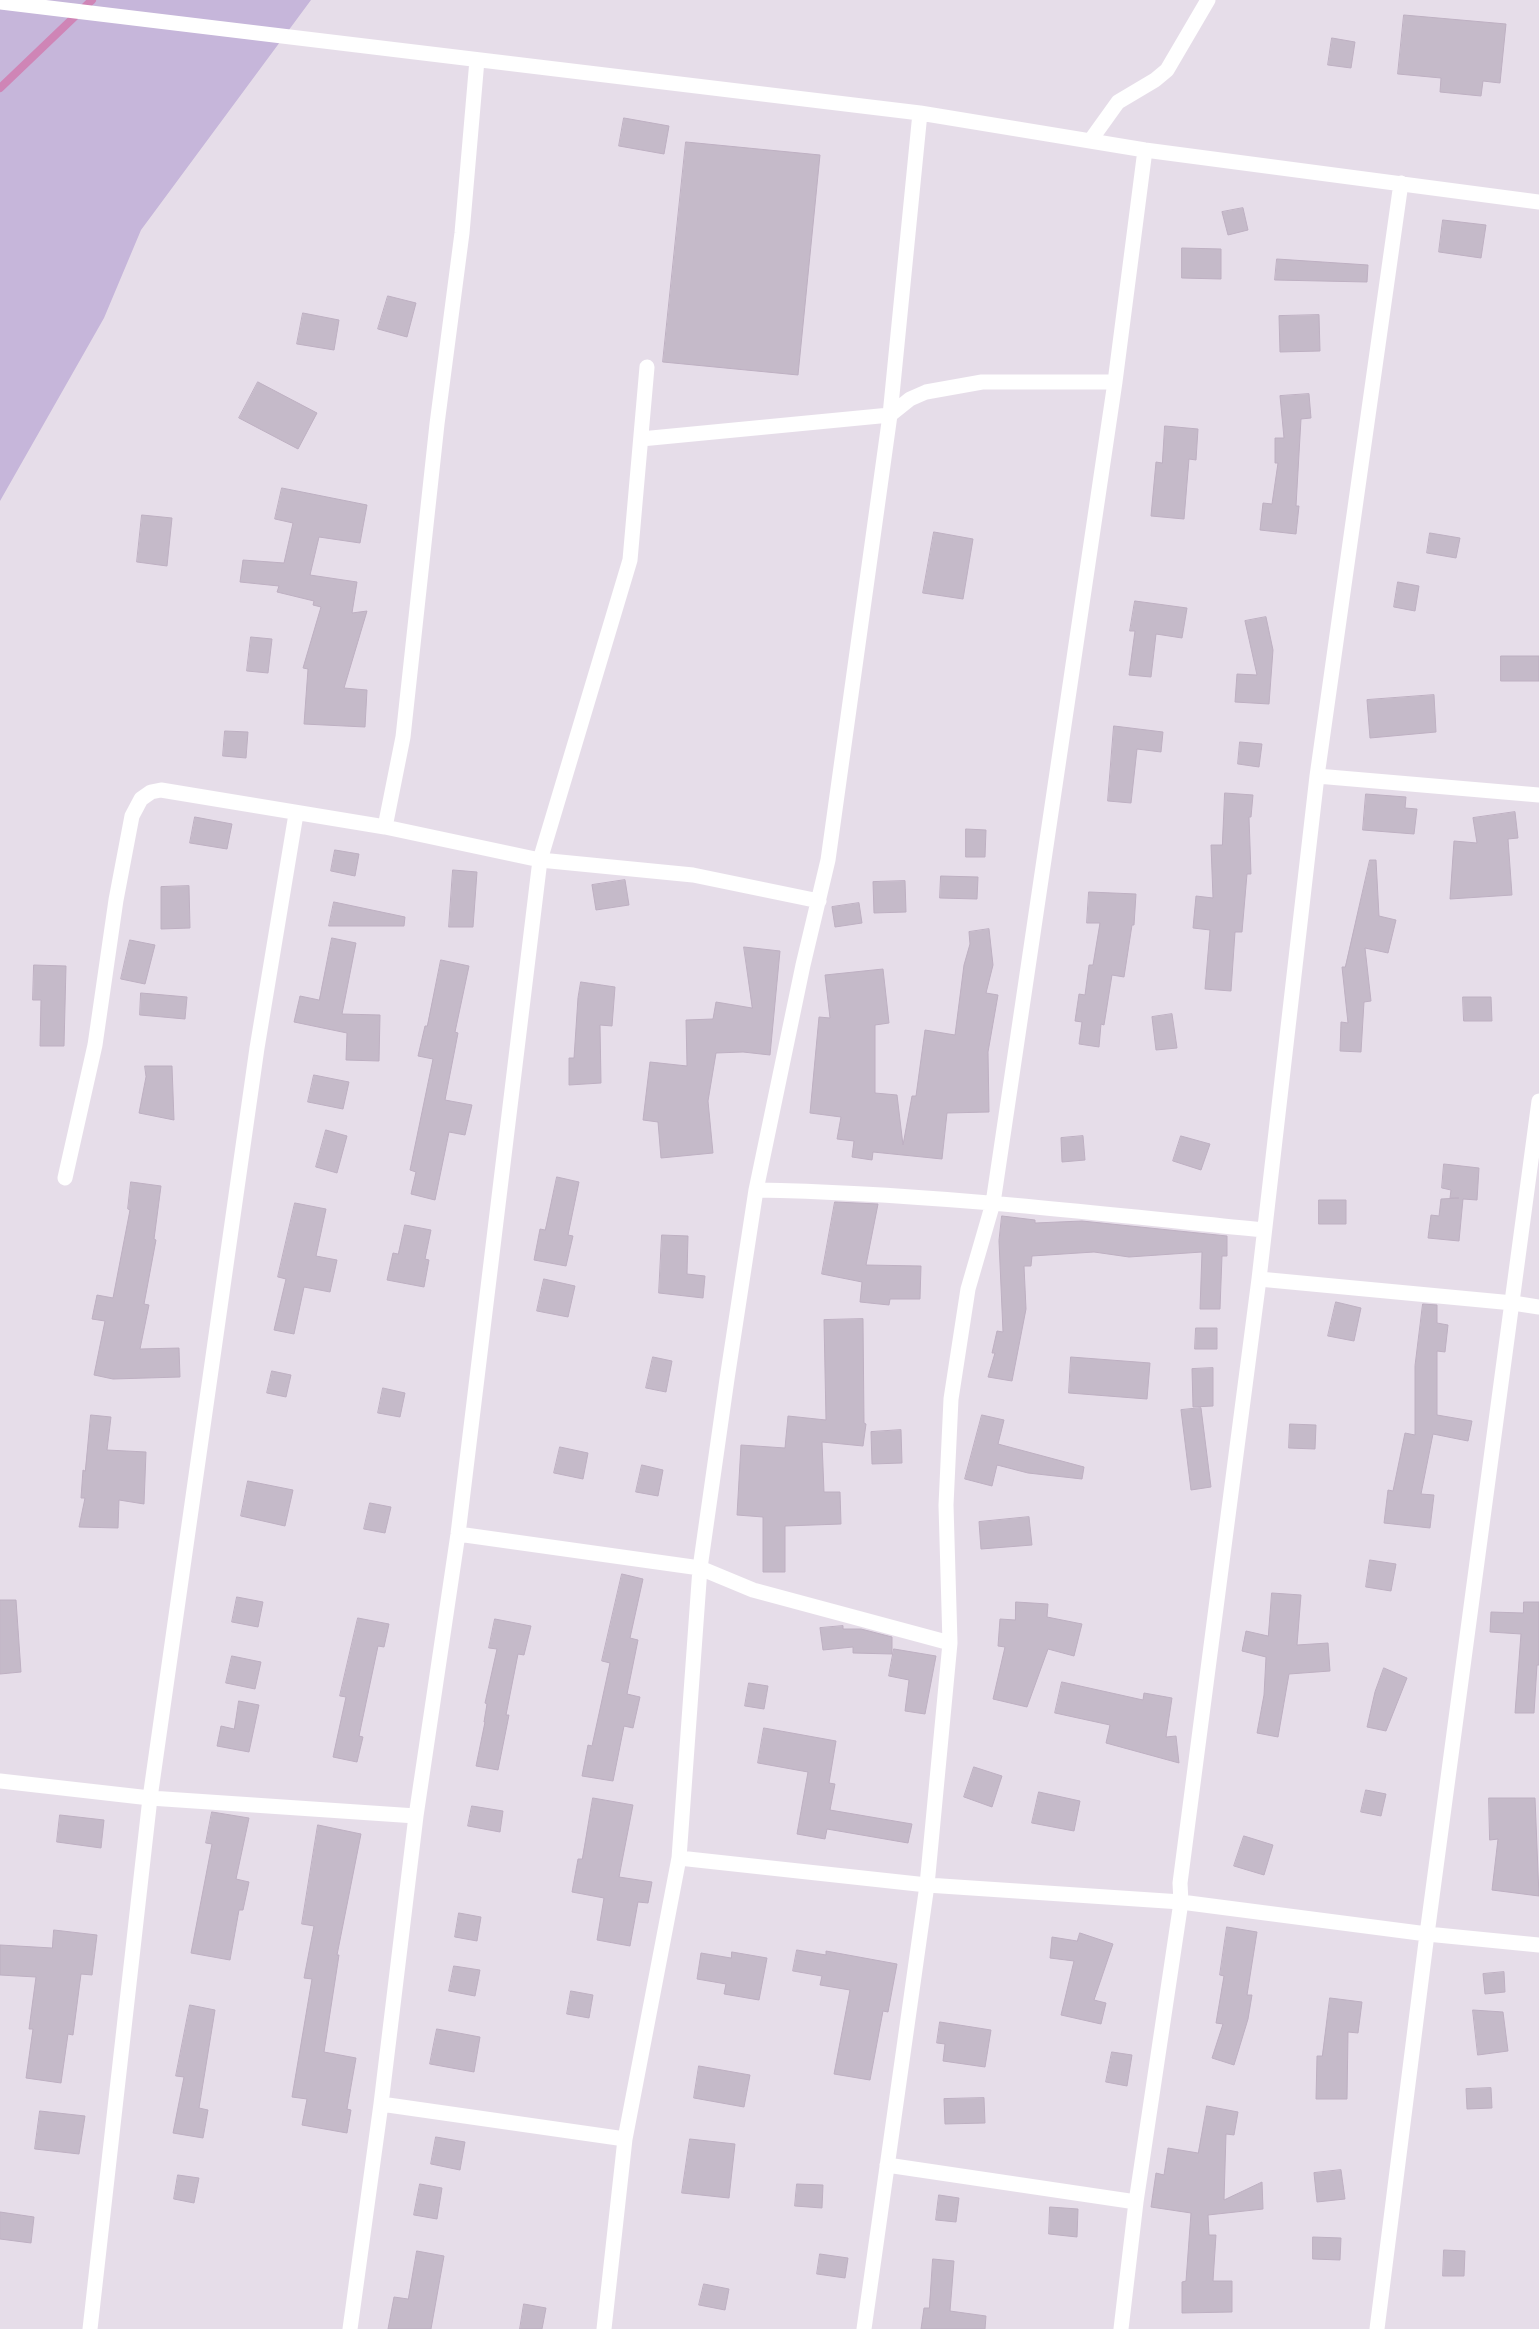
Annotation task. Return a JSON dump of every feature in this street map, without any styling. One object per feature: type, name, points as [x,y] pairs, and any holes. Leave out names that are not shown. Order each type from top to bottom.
[{"type":"street","points":[[1090,141],[1108,113],[1118,102],[1155,80],[1166,70],[1208,0]]},
{"type":"street","points":[[0,2],[920,113],[1145,150],[1539,202]]},
{"type":"street","points":[[385,827],[403,737],[437,424],[462,233],[477,60]]},
{"type":"street","points":[[604,2329],[625,2139],[679,1858],[700,1568],[756,1190],[803,965],[828,860],[890,415],[920,113]]},
{"type":"street","points":[[864,2329],[927,1885],[950,1644],[946,1505],[951,1400],[968,1289],[993,1203],[1115,382],[1145,150]]},
{"type":"street","points":[[1120,2329],[1136,2202],[1181,1902],[1180,1883],[1259,1278],[1317,776],[1401,183]]},
{"type":"street","points":[[350,2329],[381,2104],[416,1816],[458,1534],[540,860],[630,560],[646,367]]},
{"type":"street","points":[[640,439],[890,415],[910,399],[926,392],[982,382],[1115,382]]},
{"type":"street","points":[[1317,776],[1539,795]]},
{"type":"street","points":[[64,1178],[95,1045],[116,900],[132,816],[141,799],[151,792],[161,790],[296,814],[385,827],[540,860],[693,875],[819,901]]},
{"type":"street","points":[[90,2329],[150,1798],[256,1058],[296,814]]},
{"type":"street","points":[[1377,2329],[1427,1934],[1514,1303],[1539,1101]]},
{"type":"street","points":[[756,1190],[822,1191],[993,1203],[1264,1230]]},
{"type":"street","points":[[1259,1278],[1539,1307]]},
{"type":"street","points":[[458,1534],[700,1568],[753,1590],[950,1644]]},
{"type":"street","points":[[0,1781],[150,1798],[416,1816]]},
{"type":"street","points":[[679,1858],[927,1885],[1181,1902],[1427,1934],[1539,1945]]},
{"type":"street","points":[[381,2104],[625,2139]]},
{"type":"street","points":[[886,2165],[1136,2202]]},
{"type":"shaded area","points":[[0,0],[311,0],[141,230],[104,318],[0,501]]},
{"type":"building","points":[[1404,15],[1506,24],[1500,83],[1483,81],[1481,96],[1440,92],[1441,78],[1398,74]]},
{"type":"building","points":[[1332,38],[1355,42],[1351,68],[1328,65]]},
{"type":"building","points":[[624,118],[669,126],[664,154],[619,146]]},
{"type":"building","points":[[686,142],[820,155],[798,375],[663,362]]},
{"type":"building","points":[[1243,208],[1248,230],[1228,235],[1222,212]]},
{"type":"building","points":[[1443,220],[1486,225],[1481,258],[1439,252]]},
{"type":"building","points":[[1182,248],[1221,249],[1221,279],[1182,278]]},
{"type":"building","points":[[1277,259],[1368,265],[1367,282],[1275,280]]},
{"type":"building","points":[[388,296],[416,303],[407,337],[378,329]]},
{"type":"building","points":[[303,313],[339,320],[334,350],[297,344]]},
{"type":"building","points":[[1319,315],[1320,351],[1280,352],[1279,316]]},
{"type":"building","points":[[258,382],[317,413],[298,449],[239,418]]},
{"type":"building","points":[[1309,394],[1311,418],[1301,419],[1296,506],[1299,506],[1296,534],[1260,530],[1263,503],[1272,504],[1278,463],[1275,463],[1275,438],[1284,438],[1280,396]]},
{"type":"building","points":[[1165,426],[1198,429],[1196,460],[1189,459],[1184,519],[1151,516],[1156,462],[1162,463]]},
{"type":"building","points":[[282,488],[367,505],[360,543],[319,537],[310,575],[357,582],[352,613],[367,611],[344,688],[367,690],[365,727],[304,724],[308,669],[303,668],[321,607],[313,605],[314,601],[277,592],[279,586],[240,582],[243,560],[284,563],[293,523],[275,519]]},
{"type":"building","points":[[142,515],[172,518],[167,566],[137,562]]},
{"type":"building","points":[[934,532],[973,539],[963,599],[923,593]]},
{"type":"building","points":[[1430,533],[1460,538],[1456,558],[1427,553]]},
{"type":"building","points":[[1398,582],[1419,586],[1415,611],[1394,607]]},
{"type":"building","points":[[1135,601],[1187,608],[1182,638],[1156,634],[1151,677],[1129,675],[1135,631],[1130,631]]},
{"type":"building","points":[[1266,617],[1273,650],[1269,704],[1235,702],[1237,674],[1257,675],[1245,621]]},
{"type":"building","points":[[251,637],[272,639],[268,673],[247,671]]},
{"type":"building","points":[[1501,656],[1539,656],[1539,681],[1501,681]]},
{"type":"building","points":[[1434,695],[1436,732],[1370,738],[1367,700]]},
{"type":"building","points":[[1114,726],[1163,732],[1161,752],[1137,749],[1131,803],[1108,801]]},
{"type":"building","points":[[225,731],[248,732],[246,758],[223,756]]},
{"type":"building","points":[[1240,742],[1262,744],[1259,767],[1238,764]]},
{"type":"building","points":[[1225,793],[1253,795],[1251,817],[1249,817],[1251,874],[1247,874],[1242,932],[1235,932],[1231,991],[1205,989],[1210,930],[1193,928],[1196,896],[1213,898],[1211,845],[1222,845]]},
{"type":"building","points":[[1366,794],[1406,797],[1405,808],[1417,809],[1414,834],[1363,830]]},
{"type":"building","points":[[1515,812],[1518,838],[1508,839],[1512,895],[1450,899],[1454,841],[1477,843],[1473,818]]},
{"type":"building","points":[[195,817],[232,824],[227,849],[190,843]]},
{"type":"building","points":[[966,829],[986,830],[985,857],[966,857]]},
{"type":"building","points":[[335,850],[359,854],[355,876],[331,871]]},
{"type":"building","points":[[1370,860],[1376,860],[1379,916],[1396,920],[1388,953],[1365,948],[1371,1001],[1364,1002],[1361,1052],[1340,1051],[1341,1022],[1348,1023],[1342,967],[1345,967]]},
{"type":"building","points":[[453,870],[477,872],[473,927],[449,927]]},
{"type":"building","points":[[941,876],[978,877],[977,899],[940,898]]},
{"type":"building","points":[[625,880],[629,905],[596,910],[592,885]]},
{"type":"building","points":[[905,881],[906,912],[874,913],[873,882]]},
{"type":"building","points":[[189,886],[190,928],[161,929],[161,887]]},
{"type":"building","points":[[1089,892],[1136,894],[1134,925],[1132,925],[1124,977],[1112,975],[1104,1025],[1101,1024],[1099,1047],[1079,1044],[1082,1022],[1075,1021],[1079,994],[1085,995],[1089,965],[1093,965],[1100,923],[1087,923]]},
{"type":"building","points":[[334,902],[405,917],[404,926],[329,926]]},
{"type":"building","points":[[859,903],[862,923],[835,927],[832,907]]},
{"type":"building","points":[[989,929],[993,965],[986,993],[998,995],[988,1052],[989,1112],[947,1113],[942,1159],[873,1152],[872,1160],[852,1157],[854,1141],[837,1139],[841,1117],[810,1113],[819,1017],[830,1018],[825,975],[883,969],[889,1023],[875,1025],[875,1093],[897,1095],[903,1145],[912,1096],[916,1096],[925,1030],[955,1035],[964,965],[970,944],[969,932]]},
{"type":"building","points":[[332,938],[356,943],[342,1014],[380,1015],[379,1061],[346,1060],[347,1033],[294,1022],[300,996],[319,1000]]},
{"type":"building","points":[[130,940],[155,945],[145,984],[121,979]]},
{"type":"building","points":[[744,947],[780,951],[770,1055],[743,1052],[716,1053],[708,1101],[713,1153],[661,1158],[658,1122],[643,1120],[650,1062],[687,1066],[686,1020],[713,1019],[716,1002],[752,1008]]},
{"type":"building","points":[[441,960],[469,966],[455,1032],[458,1033],[445,1100],[472,1105],[465,1135],[449,1132],[435,1200],[411,1194],[416,1172],[410,1170],[433,1059],[418,1056],[425,1026],[427,1026]]},
{"type":"building","points":[[34,965],[66,966],[64,1046],[40,1046],[41,1000],[33,1000]]},
{"type":"building","points":[[581,982],[615,987],[612,1026],[600,1025],[601,1083],[569,1085],[569,1058],[574,1058],[578,998]]},
{"type":"building","points":[[141,993],[187,997],[185,1019],[140,1015]]},
{"type":"building","points":[[1463,997],[1491,997],[1492,1021],[1464,1021]]},
{"type":"building","points":[[1172,1014],[1177,1048],[1156,1050],[1152,1017]]},
{"type":"building","points":[[145,1066],[172,1066],[174,1120],[139,1113],[146,1077]]},
{"type":"building","points":[[314,1075],[349,1082],[343,1109],[308,1102]]},
{"type":"building","points":[[326,1130],[347,1136],[337,1173],[316,1167]]},
{"type":"building","points":[[1083,1136],[1085,1160],[1062,1162],[1061,1138]]},
{"type":"building","points":[[1181,1136],[1210,1144],[1201,1170],[1173,1161]]},
{"type":"building","points":[[1444,1164],[1479,1168],[1477,1200],[1463,1199],[1459,1241],[1428,1238],[1431,1215],[1439,1216],[1441,1199],[1459,1198],[1450,1198],[1451,1190],[1442,1188]]},
{"type":"building","points":[[557,1177],[579,1182],[568,1235],[573,1236],[566,1266],[534,1260],[540,1229],[545,1230]]},
{"type":"building","points":[[131,1182],[161,1186],[154,1239],[156,1240],[144,1304],[149,1305],[140,1349],[179,1348],[180,1377],[113,1379],[94,1375],[105,1321],[92,1319],[97,1295],[113,1298],[130,1210],[128,1209]]},
{"type":"building","points":[[1319,1200],[1346,1200],[1346,1224],[1319,1224]]},
{"type":"building","points":[[835,1202],[878,1204],[866,1265],[921,1266],[920,1299],[890,1299],[889,1305],[860,1302],[862,1282],[822,1274]]},
{"type":"building","points":[[295,1203],[326,1209],[316,1256],[337,1260],[330,1292],[304,1287],[294,1334],[274,1330],[286,1279],[278,1277]]},
{"type":"building","points":[[1002,1216],[1035,1220],[1035,1223],[1082,1221],[1227,1236],[1227,1256],[1222,1256],[1220,1309],[1200,1309],[1202,1252],[1129,1257],[1094,1252],[1032,1256],[1031,1266],[1024,1266],[1026,1309],[1012,1381],[988,1377],[995,1353],[992,1353],[997,1331],[1003,1332],[999,1241]]},
{"type":"building","points":[[405,1225],[431,1230],[425,1259],[429,1260],[424,1287],[387,1280],[393,1253],[398,1254]]},
{"type":"building","points":[[662,1235],[688,1236],[687,1274],[705,1276],[703,1298],[659,1293]]},
{"type":"building","points":[[544,1279],[575,1286],[568,1317],[537,1311]]},
{"type":"building","points":[[1336,1302],[1361,1308],[1354,1341],[1328,1336]]},
{"type":"building","points":[[1423,1304],[1437,1305],[1437,1323],[1448,1325],[1445,1352],[1437,1351],[1437,1415],[1472,1421],[1468,1441],[1433,1434],[1421,1494],[1434,1495],[1430,1528],[1384,1523],[1388,1490],[1393,1491],[1405,1433],[1415,1435],[1415,1366]]},
{"type":"building","points":[[863,1319],[864,1423],[866,1424],[863,1446],[822,1442],[824,1492],[840,1492],[841,1524],[785,1526],[785,1572],[763,1572],[763,1517],[737,1515],[741,1445],[785,1448],[788,1416],[826,1420],[824,1320]]},
{"type":"building","points":[[1196,1328],[1217,1328],[1217,1349],[1195,1349]]},
{"type":"building","points":[[653,1357],[672,1361],[666,1392],[646,1388]]},
{"type":"building","points":[[1071,1357],[1150,1363],[1147,1399],[1069,1393]]},
{"type":"building","points":[[1213,1368],[1213,1406],[1193,1407],[1192,1369]]},
{"type":"building","points":[[272,1371],[291,1375],[286,1397],[267,1393]]},
{"type":"building","points":[[383,1388],[405,1393],[400,1417],[378,1413]]},
{"type":"building","points":[[1201,1408],[1211,1487],[1191,1490],[1181,1410]]},
{"type":"building","points":[[91,1415],[111,1417],[107,1450],[146,1452],[144,1504],[119,1500],[118,1528],[79,1527],[85,1498],[81,1498],[83,1470],[85,1471]]},
{"type":"building","points":[[982,1415],[1004,1420],[998,1444],[1084,1467],[1082,1479],[1028,1473],[997,1465],[992,1486],[965,1479]]},
{"type":"building","points":[[1290,1424],[1316,1425],[1315,1449],[1289,1448]]},
{"type":"building","points":[[901,1430],[902,1463],[872,1464],[871,1432]]},
{"type":"building","points":[[560,1447],[588,1453],[583,1479],[554,1473]]},
{"type":"building","points":[[642,1465],[663,1470],[658,1496],[636,1492]]},
{"type":"building","points":[[248,1481],[293,1490],[285,1526],[241,1516]]},
{"type":"building","points":[[370,1503],[391,1507],[385,1533],[364,1529]]},
{"type":"building","points":[[1029,1517],[1032,1545],[981,1549],[979,1522]]},
{"type":"building","points":[[1370,1560],[1396,1564],[1391,1591],[1366,1587]]},
{"type":"building","points":[[622,1574],[643,1579],[630,1638],[638,1640],[627,1694],[640,1697],[633,1728],[624,1726],[613,1781],[582,1776],[588,1745],[592,1746],[610,1663],[602,1661]]},
{"type":"building","points":[[1272,1593],[1301,1595],[1297,1645],[1328,1643],[1330,1671],[1289,1674],[1278,1737],[1257,1733],[1264,1695],[1266,1657],[1242,1651],[1246,1631],[1268,1636]]},
{"type":"building","points":[[237,1597],[263,1602],[258,1627],[232,1622]]},
{"type":"building","points":[[0,1600],[16,1600],[21,1672],[0,1674]]},
{"type":"building","points":[[1016,1602],[1048,1604],[1047,1617],[1082,1624],[1074,1656],[1048,1649],[1027,1707],[993,1699],[1005,1647],[998,1646],[1000,1619],[1015,1620]]},
{"type":"building","points":[[1524,1602],[1539,1602],[1539,1665],[1537,1665],[1534,1713],[1515,1713],[1521,1634],[1490,1632],[1491,1612],[1523,1613]]},
{"type":"building","points":[[358,1618],[389,1624],[384,1647],[378,1646],[359,1736],[363,1737],[357,1762],[333,1757],[346,1697],[340,1696]]},
{"type":"building","points":[[495,1619],[531,1626],[524,1655],[518,1654],[498,1770],[476,1766],[485,1722],[487,1704],[485,1703],[497,1649],[489,1648]]},
{"type":"building","points":[[843,1626],[843,1629],[861,1629],[892,1637],[892,1654],[853,1653],[853,1647],[823,1650],[820,1628]]},
{"type":"building","points":[[894,1649],[936,1656],[925,1714],[905,1711],[909,1680],[889,1676]]},
{"type":"building","points":[[232,1656],[261,1662],[255,1689],[226,1683]]},
{"type":"building","points":[[1384,1668],[1407,1678],[1386,1731],[1367,1727],[1375,1692]]},
{"type":"building","points":[[1062,1682],[1143,1700],[1144,1693],[1172,1698],[1166,1737],[1176,1736],[1179,1763],[1106,1743],[1110,1725],[1055,1713]]},
{"type":"building","points":[[749,1683],[768,1686],[764,1709],[745,1706]]},
{"type":"building","points":[[239,1701],[259,1705],[249,1752],[217,1746],[221,1726],[234,1729]]},
{"type":"building","points":[[764,1728],[836,1741],[829,1783],[835,1784],[830,1810],[912,1824],[908,1843],[827,1829],[825,1839],[797,1834],[808,1772],[758,1763]]},
{"type":"building","points":[[974,1767],[1002,1776],[992,1807],[964,1797]]},
{"type":"building","points":[[1366,1790],[1386,1794],[1381,1816],[1361,1812]]},
{"type":"building","points":[[1039,1792],[1080,1801],[1074,1831],[1032,1823]]},
{"type":"building","points":[[593,1798],[633,1805],[619,1877],[652,1882],[648,1903],[638,1902],[630,1946],[597,1940],[604,1898],[572,1892],[578,1859],[582,1859]]},
{"type":"building","points":[[1489,1798],[1535,1798],[1539,1896],[1492,1890],[1498,1839],[1490,1840]]},
{"type":"building","points":[[472,1806],[503,1811],[500,1832],[468,1826]]},
{"type":"building","points":[[212,1812],[249,1818],[236,1879],[249,1882],[243,1910],[239,1910],[230,1960],[191,1953],[212,1844],[206,1843]]},
{"type":"building","points":[[60,1815],[104,1820],[101,1848],[57,1842]]},
{"type":"building","points":[[318,1825],[361,1834],[337,1955],[339,1955],[324,2052],[356,2058],[347,2109],[351,2110],[347,2133],[302,2125],[307,2099],[292,2097],[312,1979],[304,1978],[314,1926],[302,1924]]},
{"type":"building","points":[[1244,1836],[1273,1845],[1264,1875],[1234,1866]]},
{"type":"building","points":[[459,1913],[481,1917],[477,1941],[455,1937]]},
{"type":"building","points":[[1227,1927],[1257,1932],[1247,1995],[1252,1995],[1248,2019],[1234,2065],[1212,2058],[1223,2024],[1216,2023],[1224,1976],[1220,1975]]},
{"type":"building","points":[[54,1930],[97,1935],[92,1975],[81,1974],[73,2035],[68,2034],[61,2083],[26,2078],[33,2029],[29,2029],[36,1977],[0,1975],[0,1945],[52,1948]]},
{"type":"building","points":[[1080,1933],[1113,1944],[1094,2000],[1106,2003],[1101,2024],[1061,2015],[1074,1961],[1050,1958],[1052,1937],[1077,1941]]},
{"type":"building","points":[[797,1950],[826,1955],[826,1951],[897,1964],[888,2012],[883,2011],[870,2080],[834,2074],[850,1990],[820,1985],[822,1976],[793,1971]]},
{"type":"building","points":[[732,1952],[767,1958],[759,2000],[724,1994],[726,1984],[697,1979],[701,1953],[731,1958]]},
{"type":"building","points":[[454,1966],[480,1970],[475,1996],[449,1991]]},
{"type":"building","points":[[1504,1972],[1505,1992],[1485,1994],[1483,1974]]},
{"type":"building","points":[[571,1991],[593,1995],[589,2018],[567,2014]]},
{"type":"building","points":[[1330,1998],[1362,2002],[1358,2033],[1348,2032],[1347,2099],[1316,2099],[1317,2056],[1322,2056]]},
{"type":"building","points":[[190,2005],[215,2010],[199,2108],[208,2110],[203,2138],[173,2133],[184,2077],[176,2076]]},
{"type":"building","points":[[1473,2010],[1503,2012],[1508,2051],[1478,2055]]},
{"type":"building","points":[[940,2022],[991,2030],[985,2067],[943,2061],[945,2044],[937,2043]]},
{"type":"building","points":[[437,2029],[480,2037],[474,2072],[430,2064]]},
{"type":"building","points":[[1112,2052],[1132,2055],[1127,2086],[1106,2082]]},
{"type":"building","points":[[699,2066],[750,2075],[744,2107],[694,2098]]},
{"type":"building","points":[[1491,2088],[1492,2108],[1467,2109],[1466,2089]]},
{"type":"building","points":[[984,2098],[985,2123],[945,2124],[944,2099]]},
{"type":"building","points":[[1207,2106],[1238,2112],[1234,2135],[1226,2134],[1224,2200],[1262,2182],[1263,2209],[1208,2215],[1209,2235],[1216,2235],[1213,2281],[1232,2281],[1232,2312],[1182,2313],[1182,2282],[1186,2281],[1191,2213],[1151,2207],[1156,2173],[1164,2175],[1168,2148],[1198,2153]]},
{"type":"building","points":[[40,2111],[85,2116],[79,2154],[35,2149]]},
{"type":"building","points":[[436,2137],[465,2142],[460,2170],[431,2164]]},
{"type":"building","points":[[690,2139],[735,2144],[729,2198],[682,2193]]},
{"type":"building","points":[[1341,2170],[1345,2199],[1317,2202],[1314,2173]]},
{"type":"building","points":[[178,2175],[199,2178],[194,2203],[174,2199]]},
{"type":"building","points":[[420,2184],[442,2188],[437,2219],[414,2215]]},
{"type":"building","points":[[797,2184],[823,2185],[822,2208],[795,2206]]},
{"type":"building","points":[[939,2195],[959,2198],[956,2222],[936,2220]]},
{"type":"building","points":[[1050,2207],[1078,2209],[1077,2237],[1049,2234]]},
{"type":"building","points":[[0,2212],[34,2217],[31,2243],[0,2239]]},
{"type":"building","points":[[1313,2237],[1341,2238],[1340,2260],[1313,2259]]},
{"type":"building","points":[[1444,2250],[1465,2251],[1464,2276],[1443,2276]]},
{"type":"building","points":[[417,2251],[444,2256],[431,2329],[388,2329],[394,2297],[408,2299]]},
{"type":"building","points":[[820,2254],[848,2258],[845,2278],[817,2274]]},
{"type":"building","points":[[933,2259],[954,2261],[950,2311],[986,2316],[985,2329],[921,2329],[924,2308],[929,2308]]},
{"type":"building","points":[[704,2284],[729,2289],[725,2310],[699,2305]]},
{"type":"building","points":[[524,2304],[546,2308],[542,2329],[520,2329]]},
{"type":"waterway","points":[[0,88],[92,0]]}]
